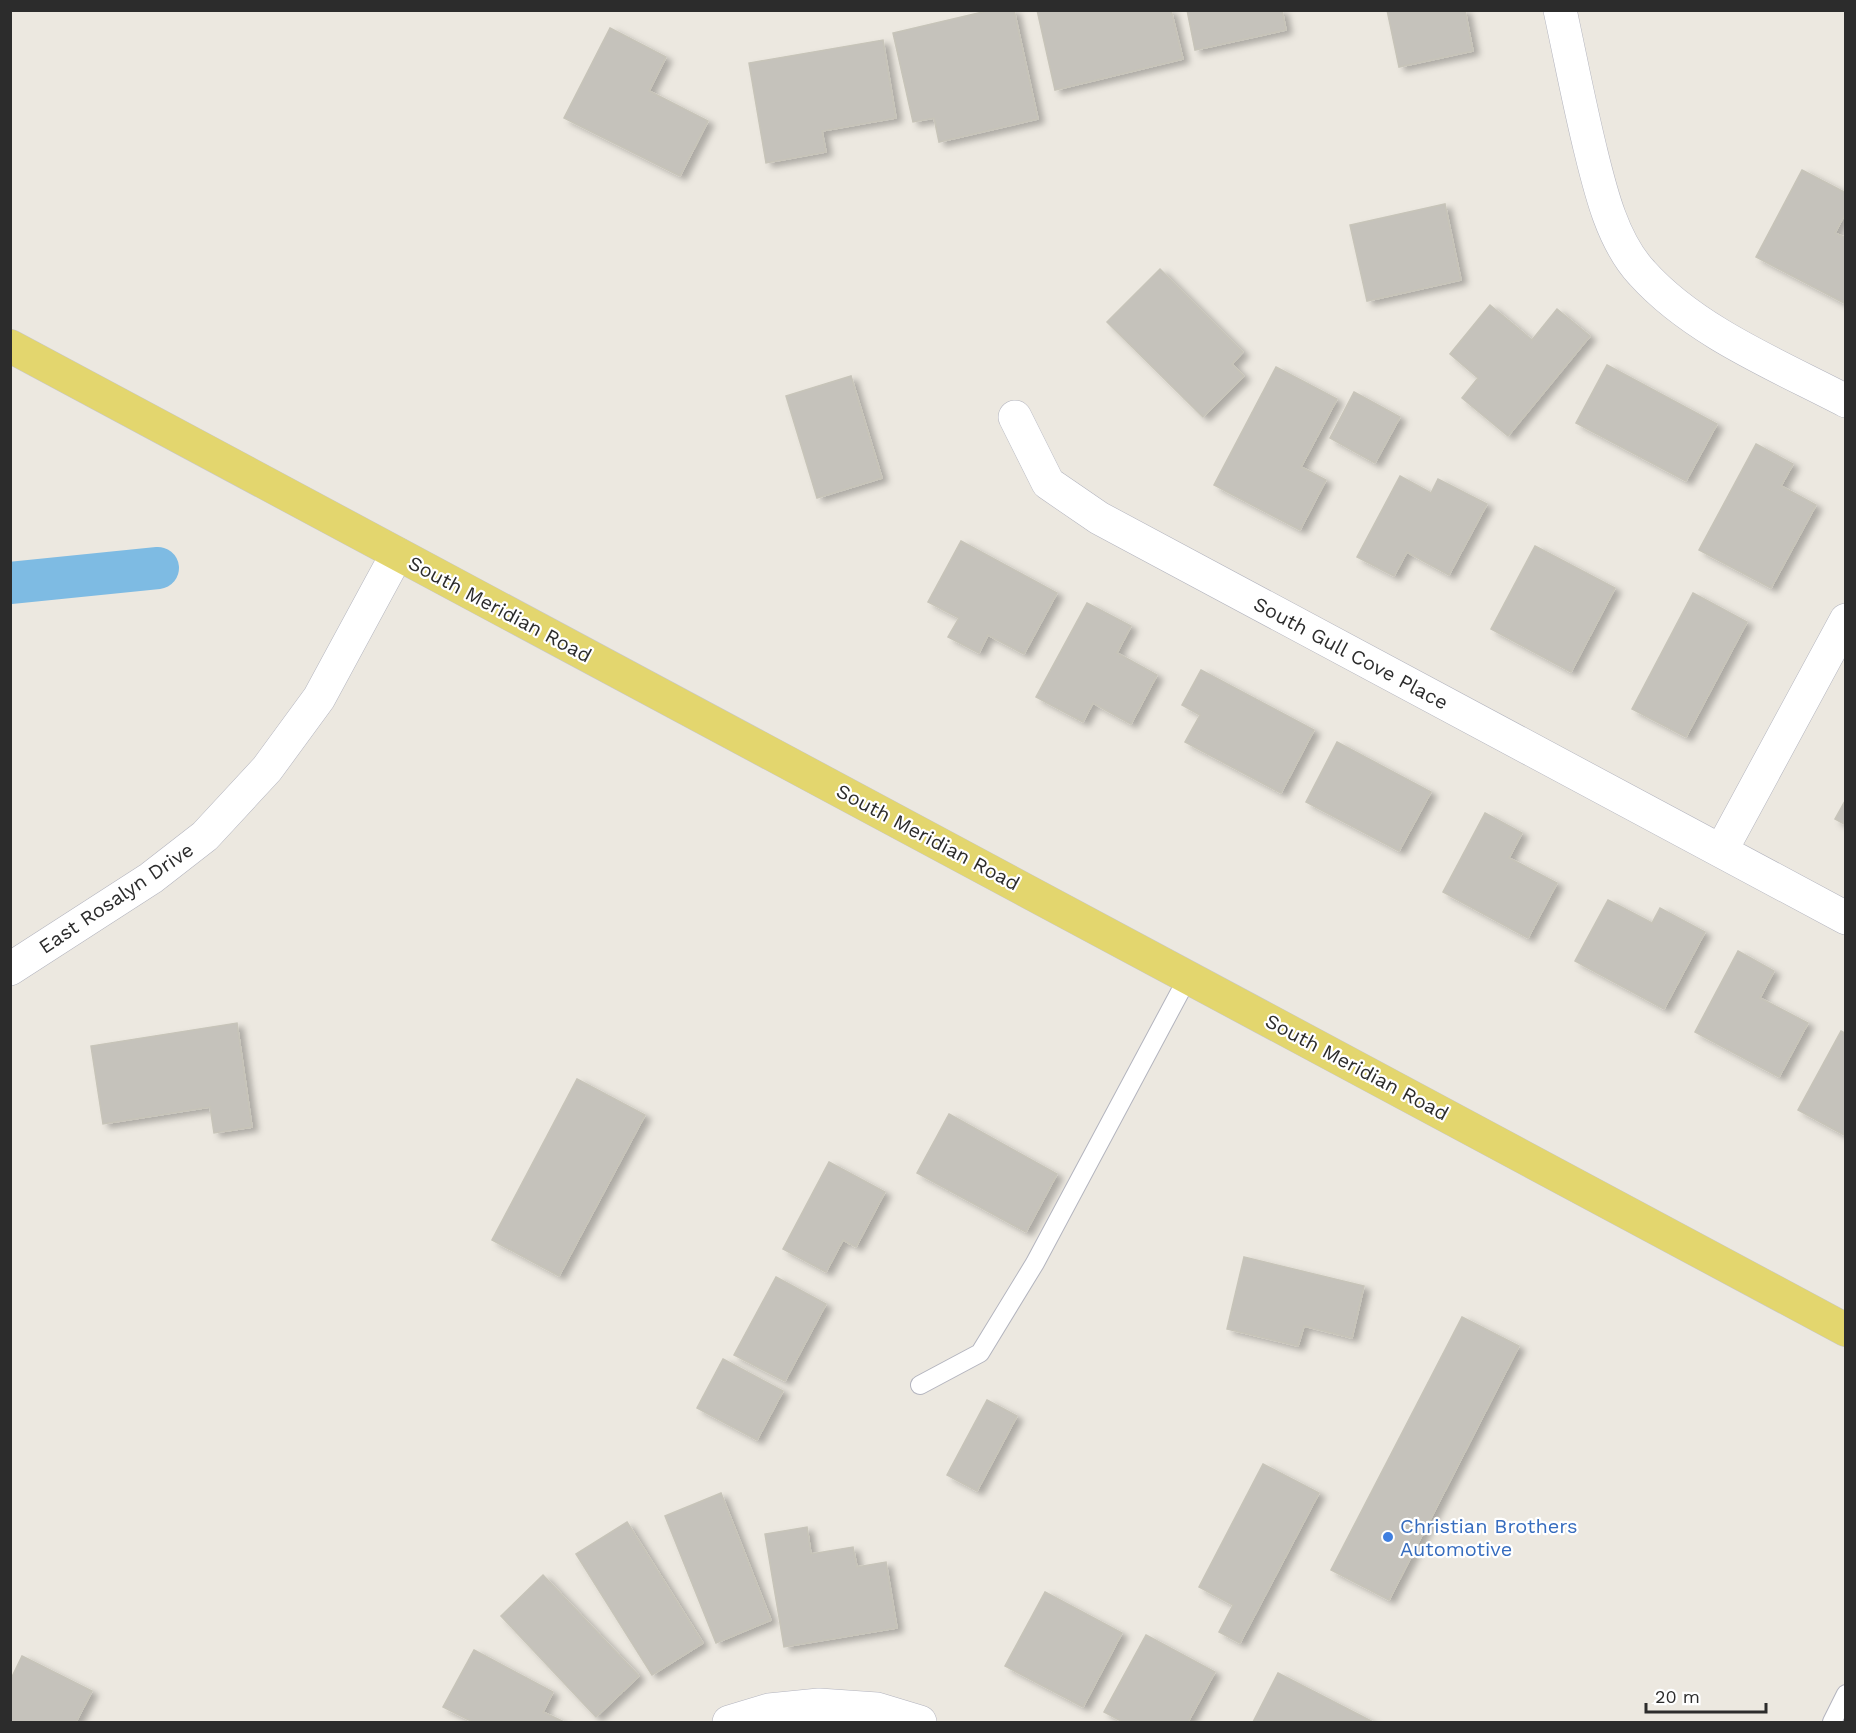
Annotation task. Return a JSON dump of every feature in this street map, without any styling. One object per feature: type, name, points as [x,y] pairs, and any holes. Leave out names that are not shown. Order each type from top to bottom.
[{"type":"main road","name":"South Meridian Road","points":[[10,346],[1845,1330]]},
{"type":"street","points":[[1560,10],[1599,185],[1615,232],[1640,272],[1676,306],[1733,342],[1845,401]]},
{"type":"street","name":"South Gull Cove Place","points":[[1015,417],[1048,483],[1099,518],[1845,918]]},
{"type":"street","name":"East Rosalyn Drive","points":[[10,969],[151,878],[205,836],[267,769],[319,698],[397,554]]},
{"type":"street","points":[[1721,851],[1845,620]]},
{"type":"street","points":[[729,1722],[769,1710],[819,1704],[877,1708],[920,1722]]},
{"type":"lane","points":[[920,1385],[980,1353],[1035,1263],[1188,976]]},
{"type":"lane","points":[[1832,1722],[1845,1694]]},
{"type":"building","points":[[991,10],[1014,10],[1038,119],[939,142],[934,118],[913,122],[893,33]]},
{"type":"building","points":[[1037,10],[1171,10],[1183,59],[1055,90]]},
{"type":"building","points":[[1187,10],[1282,10],[1286,30],[1195,50]]},
{"type":"building","points":[[1387,10],[1465,10],[1473,51],[1399,67]]},
{"type":"building","points":[[610,28],[666,57],[649,91],[708,121],[680,176],[564,118]]},
{"type":"building","points":[[883,40],[896,118],[822,131],[826,152],[766,163],[749,63]]},
{"type":"building","points":[[1802,170],[1846,193],[1846,212],[1835,233],[1846,238],[1846,304],[1756,257]]},
{"type":"building","points":[[1445,204],[1461,280],[1367,301],[1350,225]]},
{"type":"building","points":[[1160,269],[1243,352],[1232,364],[1244,376],[1203,417],[1107,322]]},
{"type":"building","points":[[1490,305],[1532,340],[1557,309],[1590,336],[1508,436],[1462,398],[1478,378],[1450,354]]},
{"type":"building","points":[[1607,365],[1717,424],[1686,481],[1576,423]]},
{"type":"building","points":[[1276,367],[1337,399],[1301,467],[1326,480],[1300,530],[1214,485]]},
{"type":"building","points":[[851,376],[882,478],[817,498],[786,396]]},
{"type":"building","points":[[1354,392],[1400,417],[1375,463],[1330,438]]},
{"type":"building","points":[[1756,444],[1793,464],[1781,486],[1816,505],[1771,588],[1699,550]]},
{"type":"building","points":[[1400,476],[1431,493],[1438,479],[1487,504],[1449,575],[1407,552],[1394,576],[1357,557]]},
{"type":"building","points":[[961,541],[1057,593],[1024,654],[988,635],[979,653],[948,637],[959,618],[928,602]]},
{"type":"building","points":[[1535,546],[1615,588],[1571,672],[1491,629]]},
{"type":"building","points":[[1693,593],[1747,622],[1686,737],[1632,709]]},
{"type":"building","points":[[1087,603],[1131,626],[1117,653],[1157,675],[1131,724],[1093,703],[1083,722],[1036,697]]},
{"type":"building","points":[[1201,670],[1314,730],[1281,793],[1185,742],[1200,715],[1182,705]]},
{"type":"building","points":[[1337,742],[1431,792],[1399,851],[1306,802]]},
{"type":"building","points":[[1846,799],[1846,825],[1835,819]]},
{"type":"building","points":[[1485,813],[1522,833],[1509,858],[1557,883],[1528,938],[1443,892]]},
{"type":"building","points":[[1608,900],[1652,923],[1660,908],[1705,932],[1664,1009],[1575,961]]},
{"type":"building","points":[[1738,951],[1774,971],[1760,998],[1808,1023],[1779,1077],[1695,1032]]},
{"type":"building","points":[[237,1023],[252,1127],[214,1133],[210,1107],[103,1124],[91,1046]]},
{"type":"building","points":[[1841,1031],[1846,1034],[1846,1136],[1798,1110]]},
{"type":"building","points":[[577,1079],[645,1115],[559,1276],[492,1240]]},
{"type":"building","points":[[949,1114],[1057,1174],[1026,1232],[917,1173]]},
{"type":"building","points":[[829,1162],[885,1192],[856,1247],[843,1240],[826,1272],[783,1249]]},
{"type":"building","points":[[1244,1257],[1364,1286],[1352,1338],[1304,1326],[1298,1346],[1227,1329]]},
{"type":"building","points":[[776,1277],[826,1304],[785,1381],[734,1355]]},
{"type":"building","points":[[1462,1317],[1519,1346],[1389,1600],[1331,1570]]},
{"type":"building","points":[[723,1359],[783,1391],[757,1440],[697,1408]]},
{"type":"building","points":[[987,1400],[1017,1416],[977,1491],[947,1475]]},
{"type":"building","points":[[1263,1464],[1319,1493],[1240,1643],[1219,1632],[1233,1605],[1199,1587]]},
{"type":"building","points":[[721,1493],[771,1620],[716,1643],[665,1516]]},
{"type":"building","points":[[627,1522],[703,1643],[652,1675],[576,1554]]},
{"type":"building","points":[[807,1527],[811,1554],[853,1547],[857,1567],[886,1562],[897,1628],[784,1647],[765,1534]]},
{"type":"building","points":[[543,1575],[639,1676],[596,1717],[501,1616]]},
{"type":"building","points":[[1045,1592],[1122,1633],[1083,1707],[1005,1666]]},
{"type":"building","points":[[1146,1635],[1215,1672],[1188,1722],[1123,1722],[1104,1712]]},
{"type":"building","points":[[474,1650],[553,1692],[543,1712],[564,1722],[473,1722],[443,1707]]},
{"type":"building","points":[[22,1656],[92,1691],[76,1722],[10,1722],[10,1681]]},
{"type":"building","points":[[1278,1673],[1373,1722],[1253,1722]]},
{"type":"waterway","points":[[10,583],[158,568]]},
{"type":"place","name":"Christian Brothers Automotive","points":[[1388,1537]]}]
